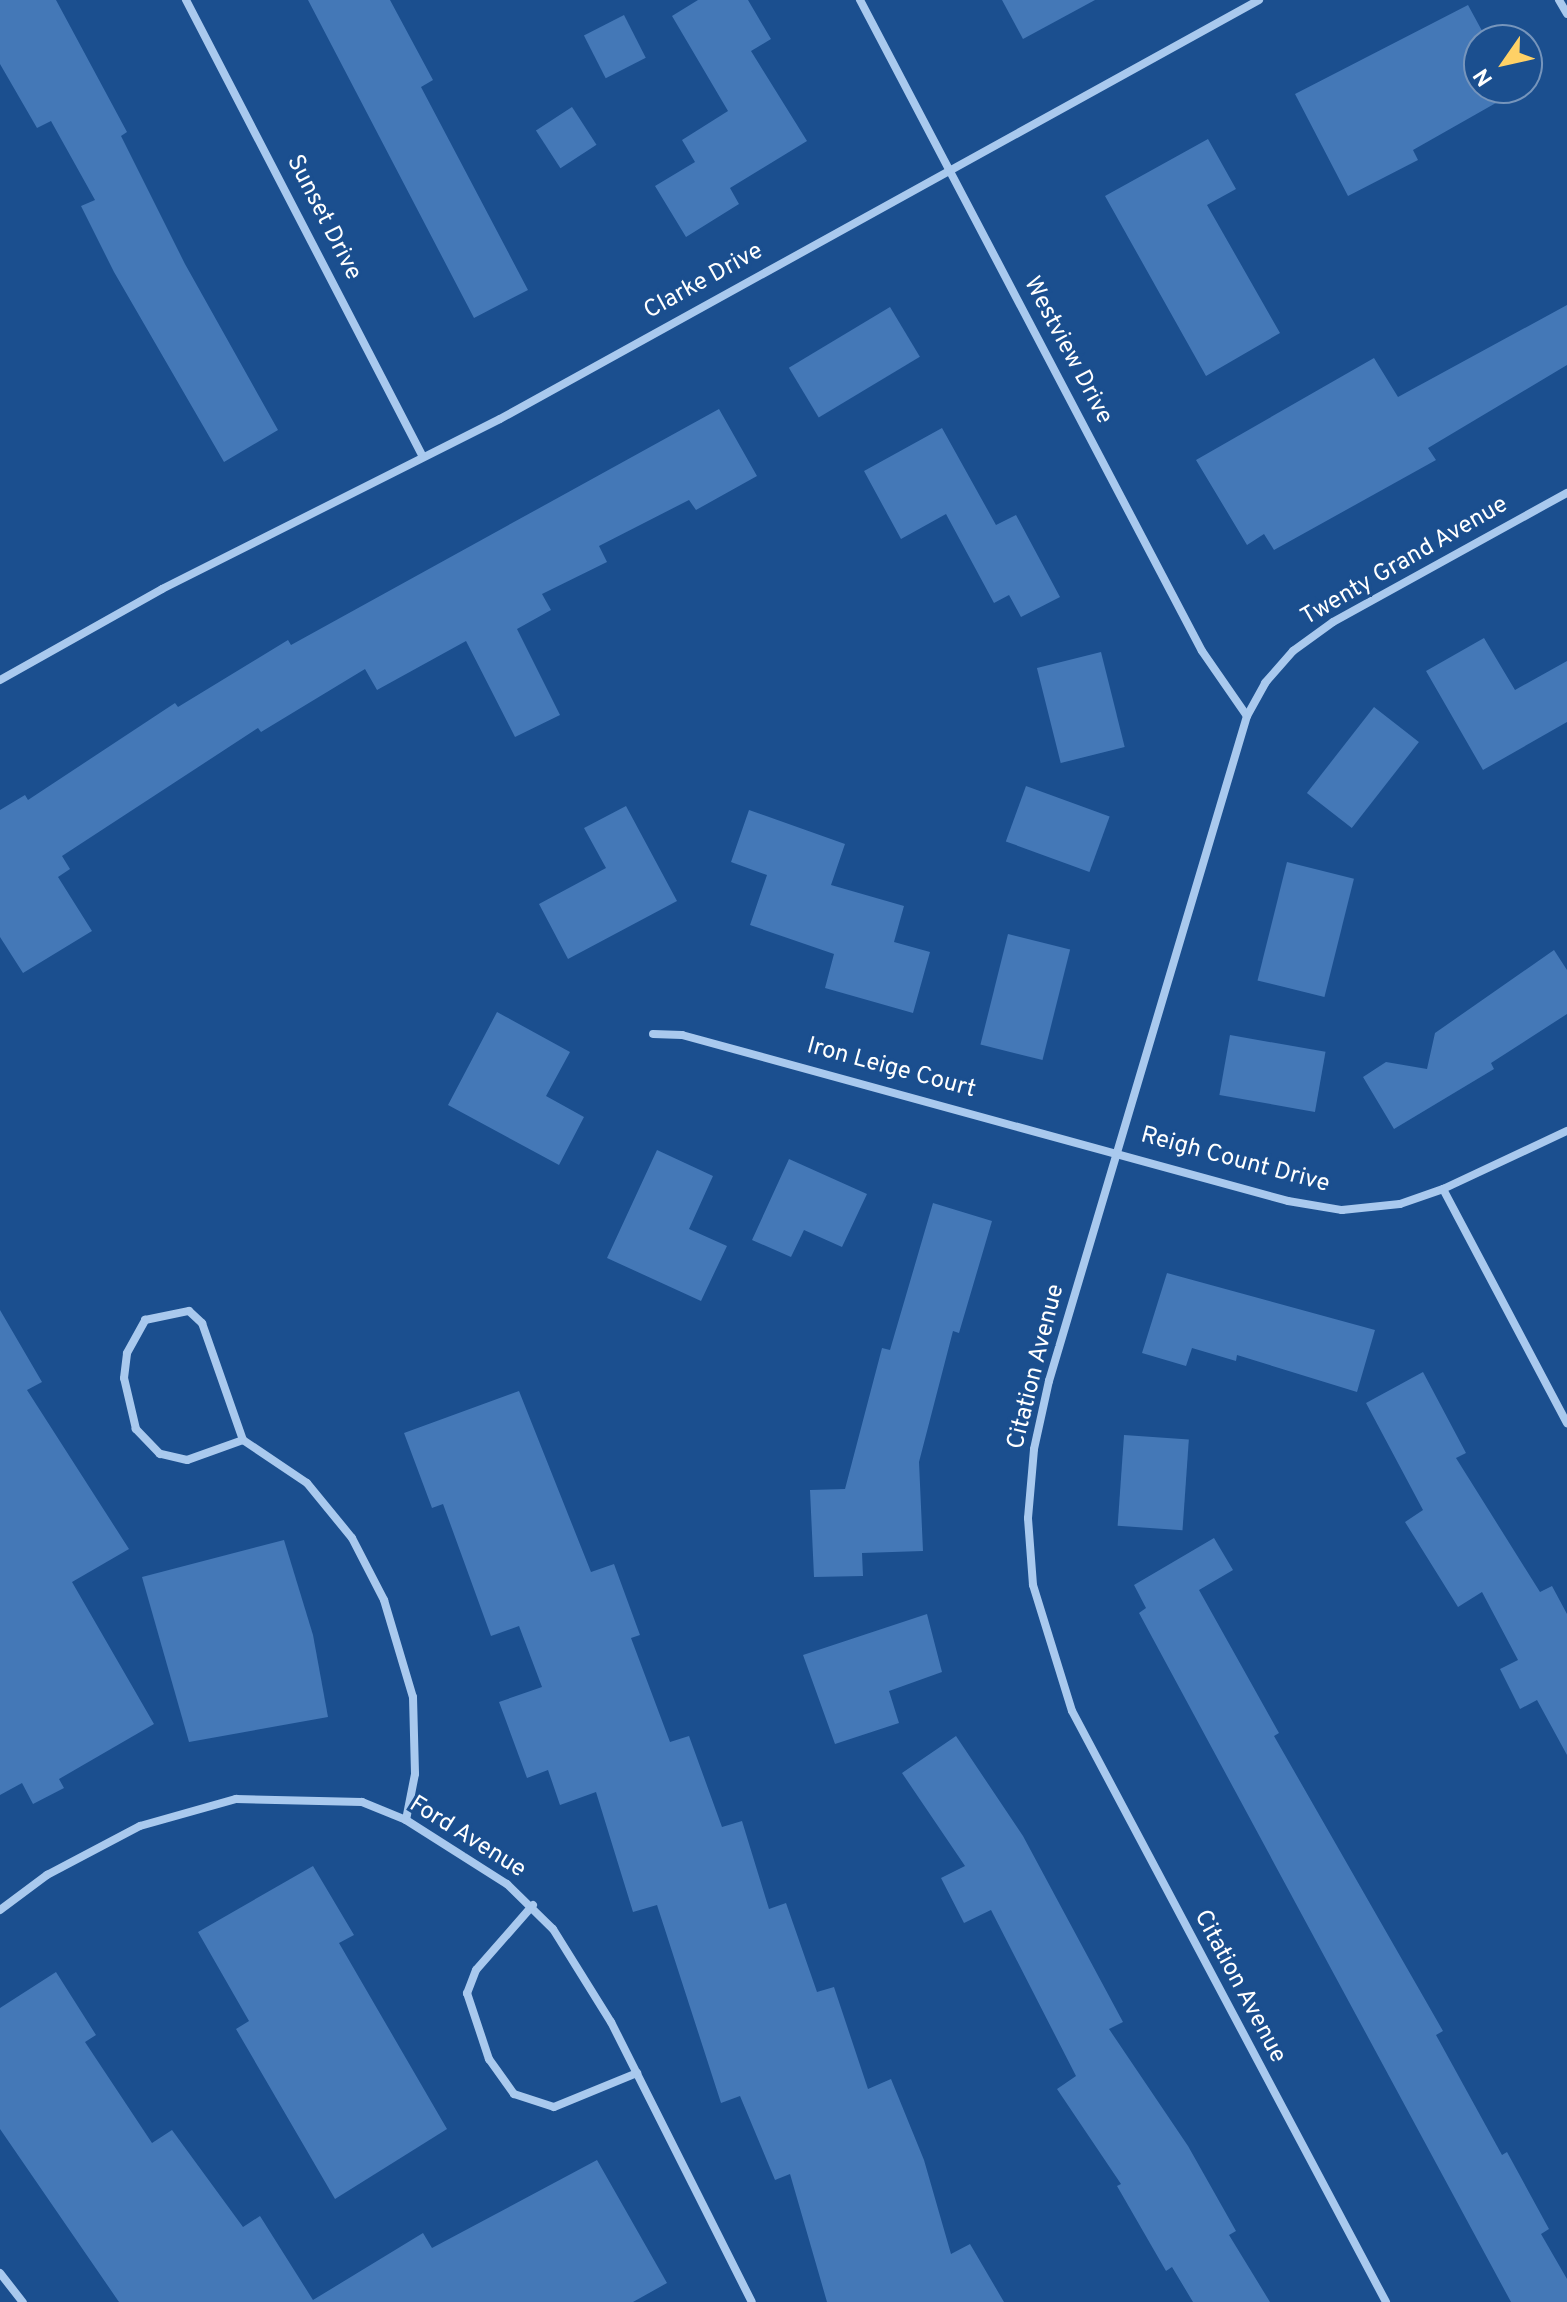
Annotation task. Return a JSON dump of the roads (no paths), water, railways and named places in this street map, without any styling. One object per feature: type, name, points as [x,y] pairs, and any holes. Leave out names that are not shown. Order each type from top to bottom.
[{"type":"street","name":"Sunset Drive","points":[[186,0],[422,455]]},
{"type":"street","name":"Westview Drive","points":[[860,0],[1202,651],[1247,716]]},
{"type":"street","name":"Clarke Drive","points":[[0,680],[162,589],[422,455],[500,419],[1259,0]]},
{"type":"street","points":[[1559,0],[1567,14]]},
{"type":"street","name":"Twenty Grand Avenue","points":[[1247,716],[1293,651],[1333,622],[1567,493]]},
{"type":"street","name":"Citation Avenue","points":[[1247,716],[1118,1150],[1034,1449],[1028,1518],[1033,1585],[1072,1711],[1386,2302]]},
{"type":"street","name":"Iron Leige Court","points":[[653,1034],[682,1035],[1118,1150]]},
{"type":"street","name":"Reigh Count Drive","points":[[1118,1150],[1288,1201],[1342,1210],[1400,1204],[1443,1189],[1567,1131]]},
{"type":"street","points":[[1443,1189],[1567,1423]]},
{"type":"street","points":[[243,1440],[187,1460],[160,1454],[136,1429],[124,1378],[127,1353],[145,1320],[189,1311],[202,1323],[243,1440],[307,1483],[352,1538],[384,1600],[414,1709],[415,1774],[406,1820]]},
{"type":"street","name":"Ford Avenue","points":[[0,1910],[47,1875],[140,1826],[236,1799],[350,1800],[406,1820],[533,1905],[591,1984],[752,2302]]},
{"type":"street","points":[[533,1905],[476,1970],[467,1993],[489,2059],[514,2094],[554,2107],[637,2073]]},
{"type":"street","points":[[0,2273],[23,2302]]}]
